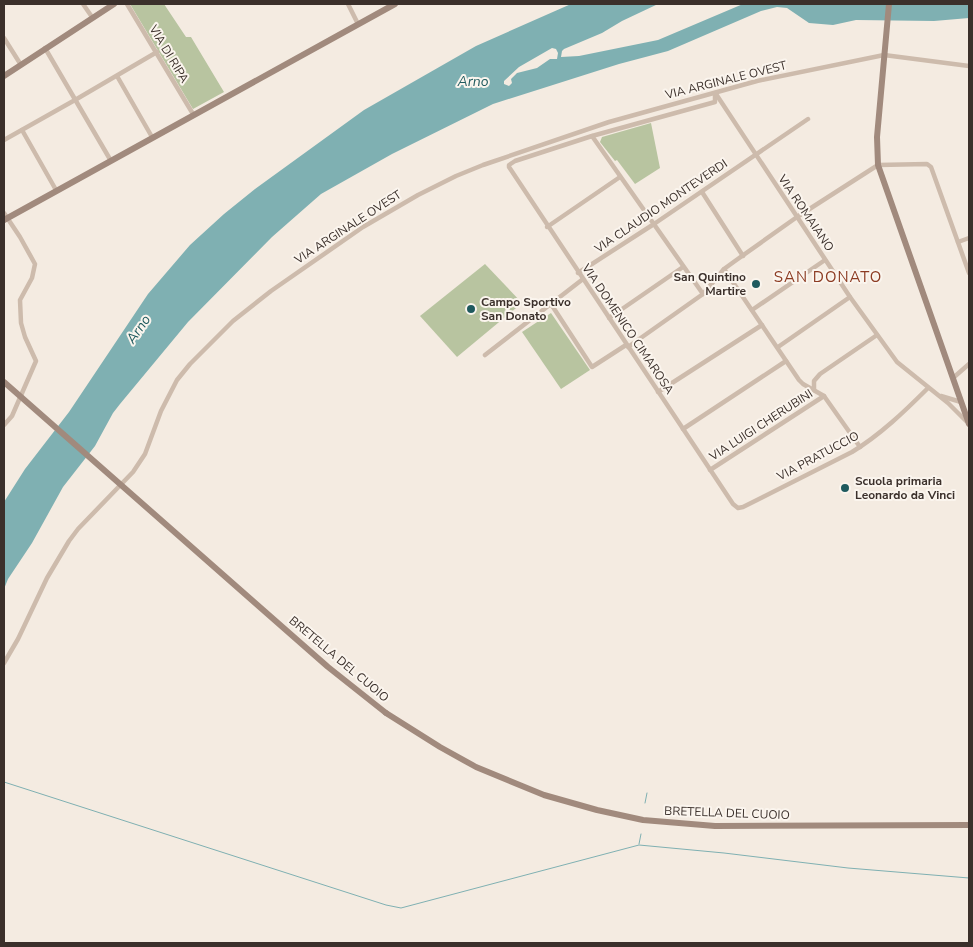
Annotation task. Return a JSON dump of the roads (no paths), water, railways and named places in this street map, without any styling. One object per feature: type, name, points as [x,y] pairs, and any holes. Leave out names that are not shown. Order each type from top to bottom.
[{"type":"main road","points":[[4,76],[114,4]]},
{"type":"main road","points":[[5,217],[111,161],[395,4]]},
{"type":"main road","points":[[889,4],[877,138],[878,165],[965,407],[969,424]]},
{"type":"main road","name":"BRETELLA DEL CUOIO","points":[[4,382],[328,667],[386,713],[440,748],[476,767],[544,795],[597,810],[643,820],[676,824],[715,826],[968,825]]},
{"type":"street","points":[[83,4],[92,17]]},
{"type":"street","name":"VIA DI RIPA","points":[[127,4],[193,114]]},
{"type":"street","points":[[348,4],[358,24]]},
{"type":"street","points":[[4,38],[21,65]]},
{"type":"street","points":[[45,48],[111,161]]},
{"type":"street","points":[[4,140],[157,52]]},
{"type":"street","name":"VIA ARGINALE OVEST","points":[[4,663],[18,639],[47,578],[69,541],[78,529],[133,472],[145,454],[161,411],[178,380],[202,350],[233,321],[271,291],[348,237],[398,206],[456,176],[483,165],[609,122],[757,80],[884,55],[969,66]]},
{"type":"street","points":[[116,76],[152,138]]},
{"type":"street","points":[[703,294],[592,136],[715,102],[715,93]]},
{"type":"street","name":"VIA ROMAIANO","points":[[715,93],[876,335],[897,362],[928,388],[947,400],[969,424]]},
{"type":"street","name":"VIA CLAUDIO MONTEVERDI","points":[[578,273],[808,120]]},
{"type":"street","points":[[22,130],[56,190]]},
{"type":"street","name":"VIA DOMENICO CIMAROSA","points":[[592,136],[515,161],[509,165],[510,171],[733,504]]},
{"type":"street","points":[[551,304],[592,368],[703,294],[724,269],[797,217],[878,165],[927,164],[931,167],[969,273]]},
{"type":"street","points":[[547,227],[620,177]]},
{"type":"street","points":[[702,192],[743,256]]},
{"type":"street","points":[[4,425],[12,416],[36,361],[21,323],[20,300],[32,278],[35,264],[20,237],[5,217]]},
{"type":"street","points":[[958,242],[969,238]]},
{"type":"street","points":[[752,310],[825,260]]},
{"type":"street","points":[[609,318],[684,268]]},
{"type":"street","points":[[724,269],[803,384],[824,396],[860,446]]},
{"type":"street","points":[[485,354],[583,279]]},
{"type":"street","points":[[778,347],[850,297]]},
{"type":"street","points":[[658,392],[762,325]]},
{"type":"street","points":[[814,390],[816,378],[876,335]]},
{"type":"street","points":[[683,429],[786,361]]},
{"type":"street","points":[[965,407],[947,400],[953,392],[954,380],[969,364]]},
{"type":"street","name":"VIA PRATUCCIO","points":[[733,504],[738,508],[743,507],[860,446],[913,403],[928,388]]},
{"type":"street","name":"VIA LUIGI CHERUBINI","points":[[710,470],[824,396]]},
{"type":"water","name":"Arno","points":[[571,4],[658,4],[602,33],[564,49],[561,57],[579,56],[658,40],[743,4],[969,4],[969,18],[934,21],[856,20],[833,25],[809,23],[787,8],[777,7],[761,11],[668,51],[619,64],[493,104],[392,154],[321,194],[272,237],[188,322],[120,404],[95,446],[63,487],[32,543],[8,579],[4,589],[4,502],[25,469],[69,412],[148,294],[190,245],[255,189],[364,110],[476,46]],"holes":[[[552,48],[556,49],[558,53],[557,59],[550,59],[537,68],[517,73],[511,79],[512,83],[509,86],[504,84],[504,81],[519,67]]]},
{"type":"waterway","points":[[4,782],[386,905],[401,908],[639,845],[848,868],[969,878]]},
{"type":"waterway","points":[[645,803],[647,793]]},
{"type":"waterway","points":[[639,844],[641,834]]},
{"type":"place","name":"San Quintino Martire","points":[[756,284]]},
{"type":"place","name":"Campo Sportivo San Donato","points":[[471,309]]},
{"type":"place","name":"Scuola primaria Leonardo da Vinci","points":[[845,488]]},
{"type":"district","name":"SAN DONATO","points":[[828,277]]}]
